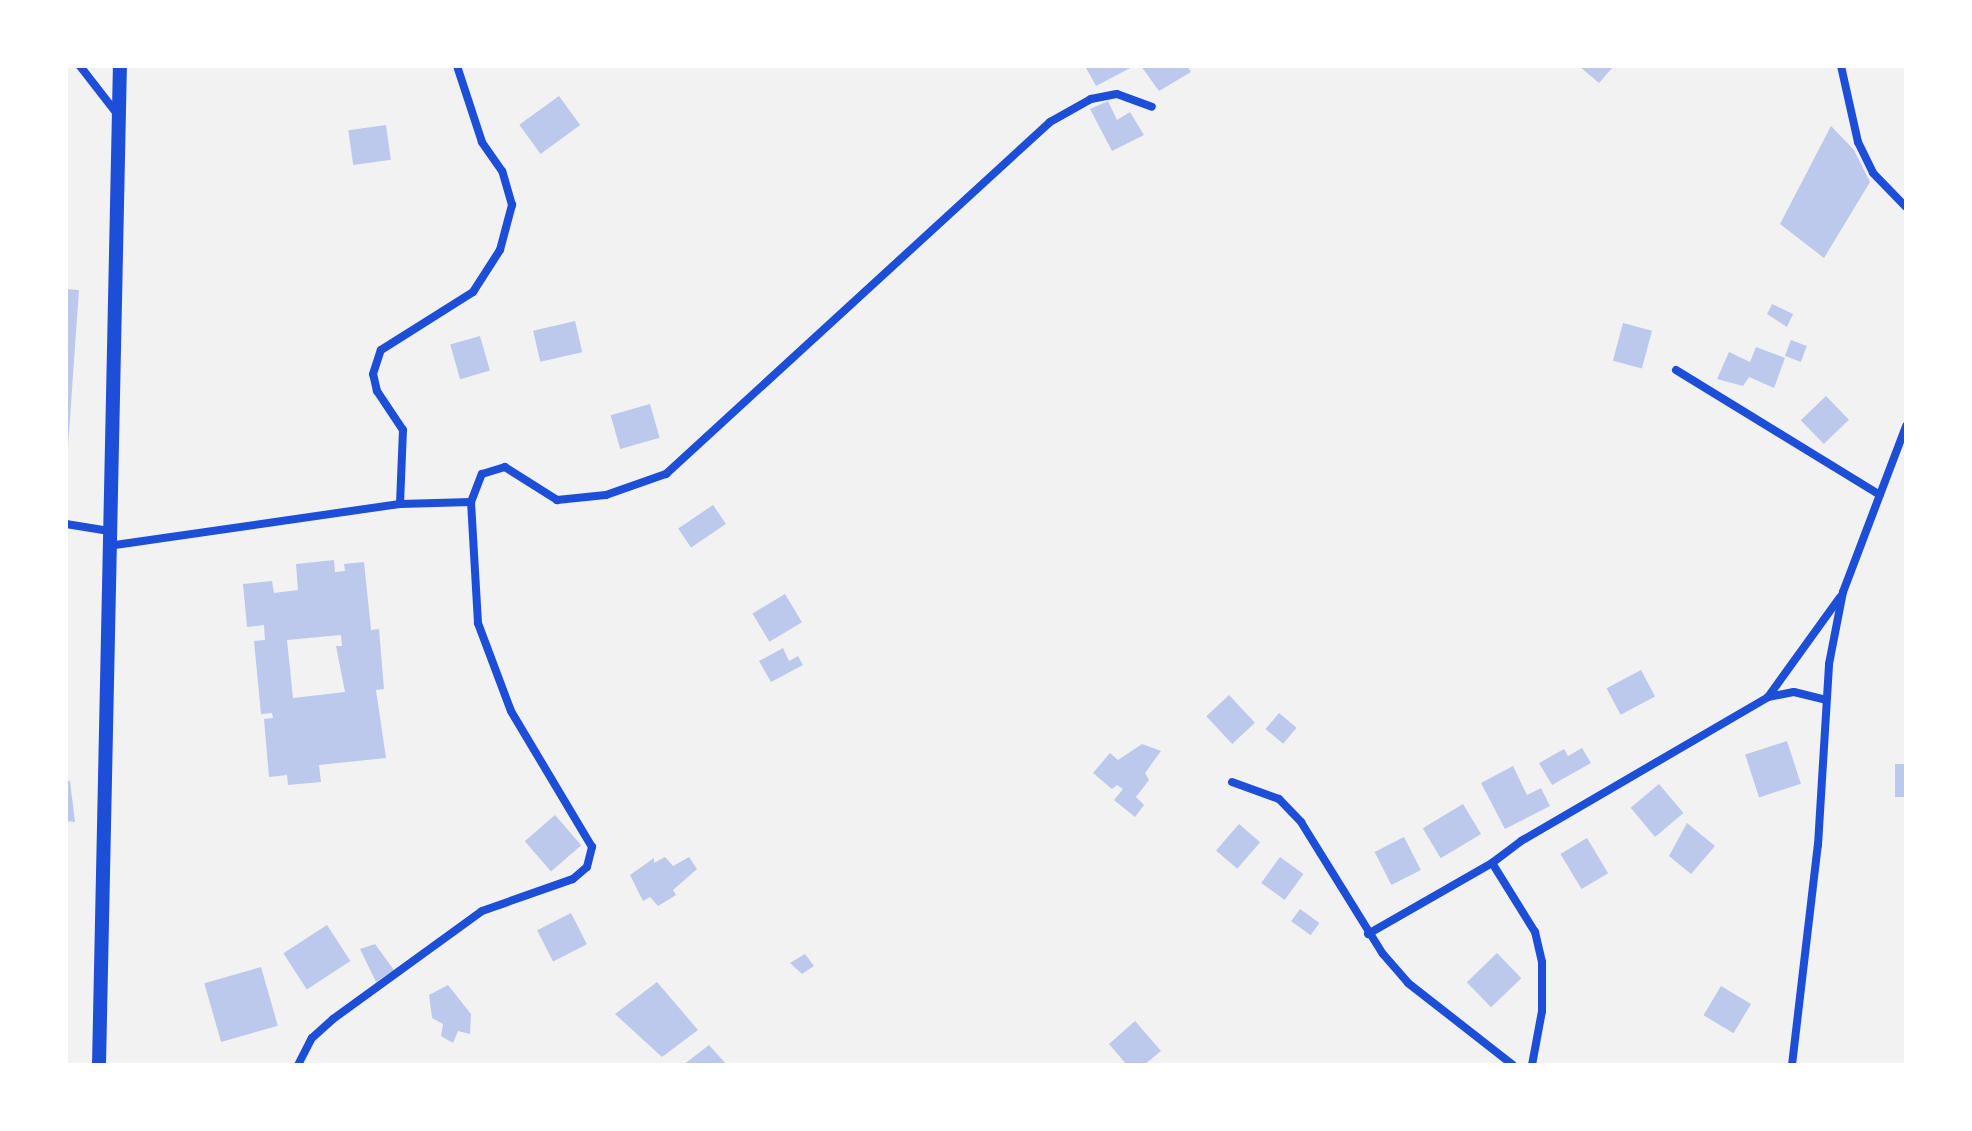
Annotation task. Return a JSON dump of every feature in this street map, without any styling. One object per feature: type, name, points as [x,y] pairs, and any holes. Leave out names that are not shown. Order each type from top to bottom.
[{"type":"main road","points":[[99,1065],[120,66]]},
{"type":"street","points":[[80,66],[119,116]]},
{"type":"street","points":[[400,504],[403,430],[377,391],[373,374],[381,350],[473,292],[500,250],[512,205],[502,171],[482,142],[457,66]]},
{"type":"street","points":[[1841,66],[1858,142],[1873,173],[1906,207]]},
{"type":"street","points":[[298,1065],[312,1038],[333,1019],[482,911],[573,879],[587,867],[592,847],[511,711],[478,623],[471,502],[482,474],[495,467],[505,467],[557,500],[606,495],[666,474],[1050,122],[1091,99],[1117,94],[1152,107]]},
{"type":"street","points":[[1676,370],[1880,495]]},
{"type":"street","points":[[1792,1065],[1818,845],[1826,700],[1843,592],[1906,426]]},
{"type":"street","points":[[66,524],[108,538],[400,504],[471,502]]},
{"type":"street","points":[[1768,697],[1843,592]]},
{"type":"street","points":[[1368,934],[1768,697],[1794,692],[1826,700]]},
{"type":"street","points":[[1232,782],[1279,799],[1301,822],[1368,934],[1408,983],[1513,1065]]},
{"type":"street","points":[[1492,863],[1535,932],[1542,962],[1542,1011],[1532,1065]]},
{"type":"building","points":[[1085,66],[1134,66],[1096,86]]},
{"type":"building","points":[[1141,66],[1187,66],[1191,72],[1159,91]]},
{"type":"building","points":[[1579,66],[1614,66],[1599,83]]},
{"type":"building","points":[[559,96],[580,125],[541,154],[519,125]]},
{"type":"building","points":[[1108,101],[1117,120],[1130,112],[1144,135],[1112,151],[1090,109]]},
{"type":"building","points":[[386,125],[391,160],[353,165],[348,130]]},
{"type":"building","points":[[1831,126],[1854,150],[1870,182],[1824,258],[1780,224]]},
{"type":"building","points":[[66,289],[79,290],[66,475]]},
{"type":"building","points":[[1772,304],[1793,314],[1787,327],[1767,314]]},
{"type":"building","points":[[575,321],[582,352],[540,362],[533,331]]},
{"type":"building","points":[[1623,323],[1652,331],[1642,368],[1613,361]]},
{"type":"building","points":[[480,336],[490,371],[460,379],[450,345]]},
{"type":"building","points":[[1791,340],[1807,346],[1801,362],[1785,356]]},
{"type":"building","points":[[1756,347],[1785,358],[1774,388],[1749,377],[1743,386],[1717,379],[1729,352],[1750,362]]},
{"type":"building","points":[[1826,396],[1849,420],[1824,444],[1801,420]]},
{"type":"building","points":[[650,404],[660,438],[620,449],[611,415]]},
{"type":"building","points":[[713,505],[726,524],[691,548],[678,528]]},
{"type":"building","points":[[334,560],[335,572],[345,571],[344,564],[364,562],[371,630],[379,629],[384,689],[376,690],[386,758],[319,765],[321,782],[288,785],[287,775],[269,777],[264,719],[273,718],[272,713],[261,714],[254,641],[265,640],[264,625],[247,627],[243,584],[272,581],[274,593],[298,590],[296,564]],"holes":[[[341,635],[342,646],[336,646],[345,692],[293,698],[287,640]]]},
{"type":"building","points":[[785,594],[802,622],[769,642],[752,614]]},
{"type":"building","points":[[783,648],[789,661],[798,656],[803,665],[771,682],[759,661]]},
{"type":"building","points":[[1641,670],[1655,696],[1621,715],[1607,688]]},
{"type":"building","points":[[1229,695],[1255,723],[1232,744],[1206,716]]},
{"type":"building","points":[[1279,713],[1297,728],[1283,744],[1266,729]]},
{"type":"building","points":[[1787,741],[1801,784],[1759,797],[1745,755]]},
{"type":"building","points":[[1142,744],[1161,751],[1145,773],[1149,780],[1136,797],[1144,805],[1135,817],[1114,800],[1123,789],[1117,785],[1112,789],[1093,773],[1110,753],[1118,760]]},
{"type":"building","points":[[1582,748],[1591,763],[1552,785],[1539,763],[1564,749],[1568,756]]},
{"type":"building","points":[[1895,764],[1906,764],[1906,797],[1895,797]]},
{"type":"building","points":[[1513,766],[1527,795],[1541,788],[1550,806],[1505,829],[1481,783]]},
{"type":"building","points":[[66,781],[70,781],[75,822],[66,821]]},
{"type":"building","points":[[1659,784],[1683,813],[1655,837],[1631,808]]},
{"type":"building","points":[[1463,804],[1481,834],[1441,858],[1423,828]]},
{"type":"building","points":[[555,815],[581,845],[551,871],[525,841]]},
{"type":"building","points":[[1687,823],[1715,846],[1691,874],[1669,856]]},
{"type":"building","points":[[1239,824],[1260,842],[1237,869],[1216,850]]},
{"type":"building","points":[[1404,837],[1421,870],[1391,885],[1375,852]]},
{"type":"building","points":[[1587,838],[1608,873],[1582,889],[1560,854]]},
{"type":"building","points":[[665,857],[673,866],[689,857],[697,869],[673,890],[676,895],[658,906],[650,897],[643,901],[630,875],[654,858],[654,863]]},
{"type":"building","points":[[1280,857],[1303,874],[1285,900],[1261,883]]},
{"type":"building","points":[[1300,909],[1319,923],[1311,935],[1291,921]]},
{"type":"building","points":[[571,913],[587,944],[553,961],[537,930]]},
{"type":"building","points":[[327,925],[350,961],[307,989],[283,953]]},
{"type":"building","points":[[375,944],[394,970],[376,982],[360,949]]},
{"type":"building","points":[[1497,953],[1521,978],[1491,1007],[1467,982]]},
{"type":"building","points":[[805,954],[814,966],[802,974],[790,963]]},
{"type":"building","points":[[261,967],[278,1026],[221,1042],[204,983]]},
{"type":"building","points":[[657,982],[698,1030],[662,1057],[615,1014]]},
{"type":"building","points":[[448,985],[471,1014],[470,1034],[458,1031],[453,1043],[441,1036],[443,1024],[432,1018],[429,995]]},
{"type":"building","points":[[1721,986],[1751,1004],[1733,1033],[1703,1015]]},
{"type":"building","points":[[1135,1021],[1161,1051],[1144,1065],[1127,1065],[1109,1044]]},
{"type":"building","points":[[709,1045],[727,1065],[683,1065]]}]
